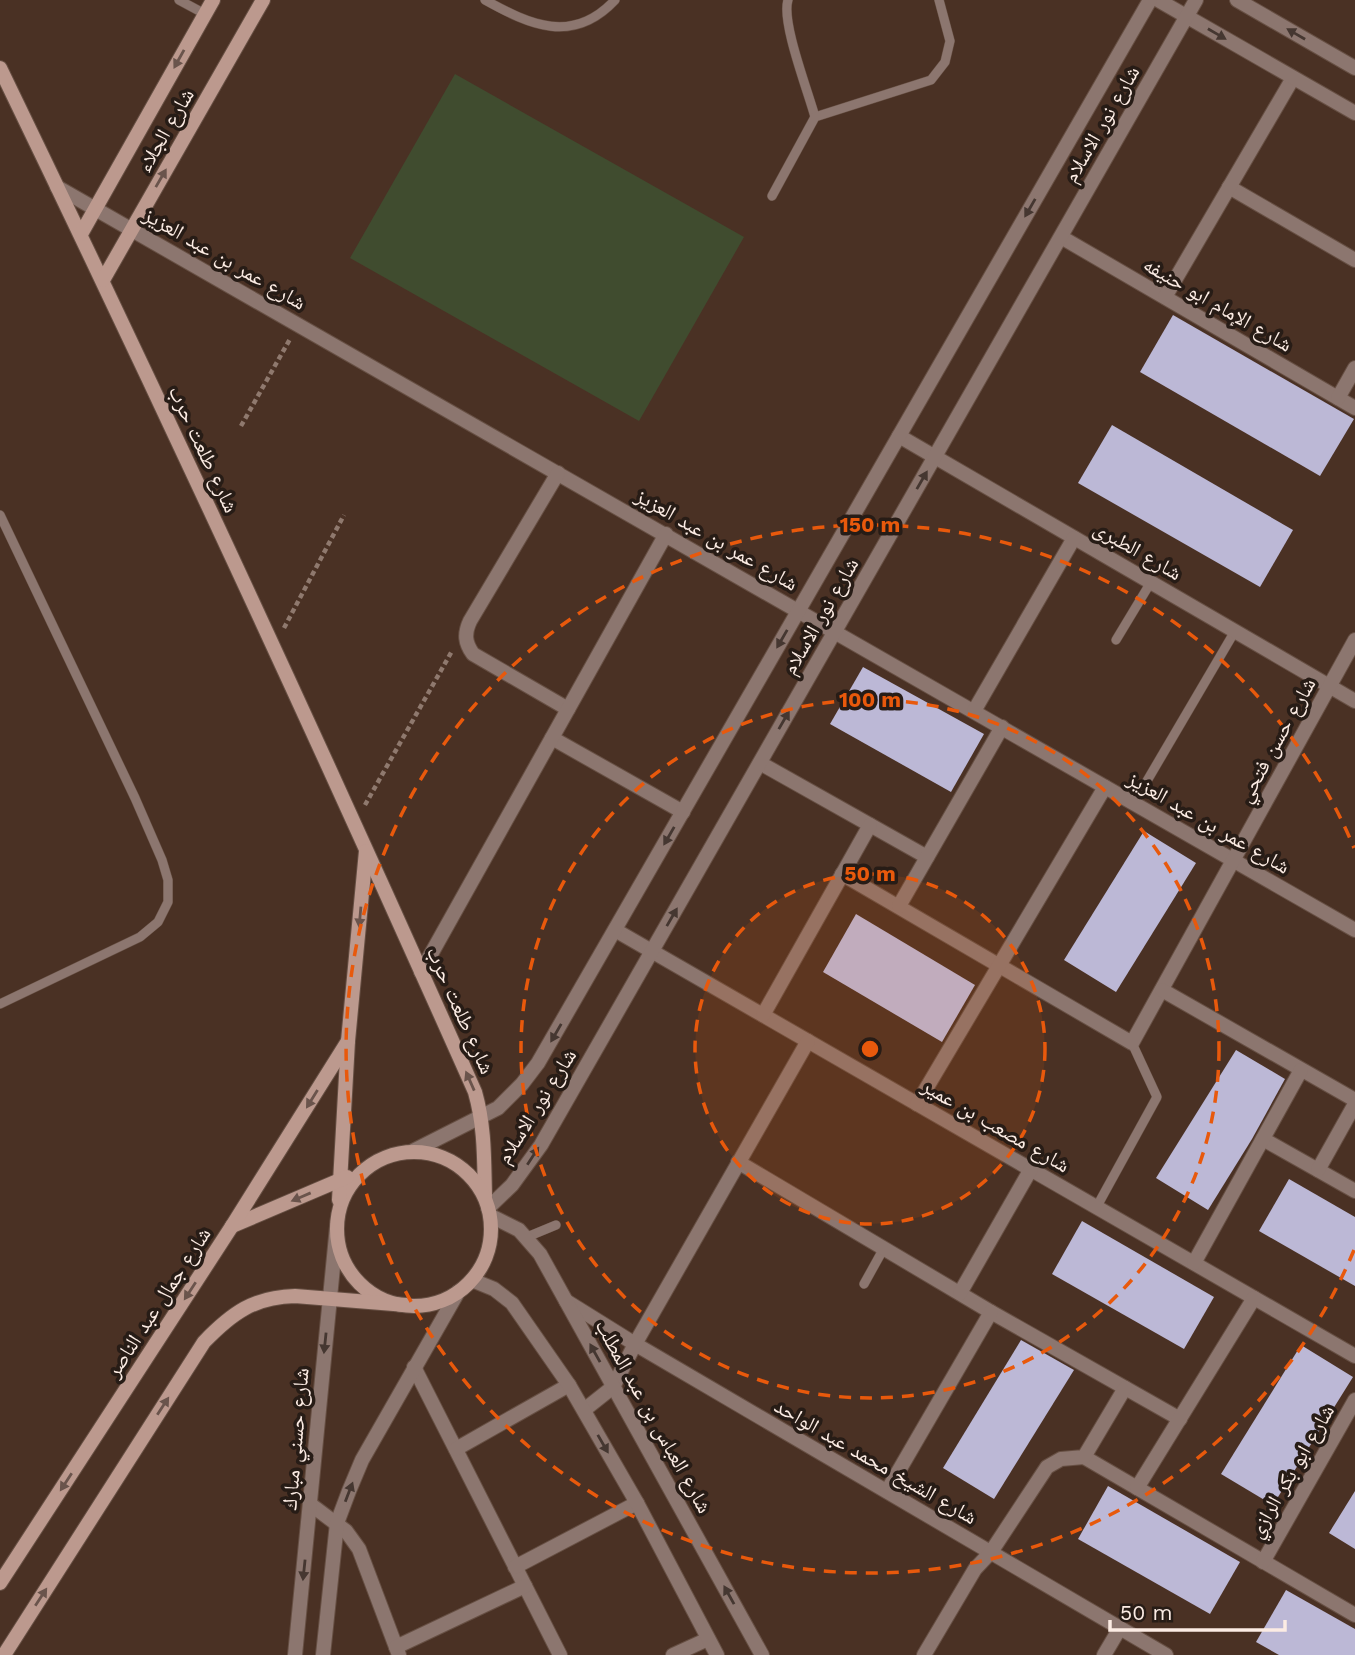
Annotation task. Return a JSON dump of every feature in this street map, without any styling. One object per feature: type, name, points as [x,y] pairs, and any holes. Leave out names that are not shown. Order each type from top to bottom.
[{"type":"main road","name":"شارع الجلاء","points":[[80,234],[213,0]]},
{"type":"main road","name":"شارع الجلاء","points":[[103,280],[263,0]]},
{"type":"main road","name":"شارع طلعت حرب","points":[[0,68],[103,280],[366,849],[475,1092],[482,1116],[488,1207]]},
{"type":"main road","points":[[366,849],[348,1041],[338,1219],[341,1254],[356,1279],[379,1297],[406,1305]]},
{"type":"main road","name":"شارع جمال عبد الناصر","points":[[0,1583],[232,1226],[348,1041]]},
{"type":"main road","points":[[5,1652],[204,1342],[230,1318],[260,1300],[295,1296],[406,1305],[424,1305],[442,1300],[458,1292],[472,1280],[482,1266],[491,1233],[488,1207],[475,1181],[455,1164],[431,1153],[413,1151],[379,1160],[364,1170],[232,1226]]},
{"type":"main road","points":[[338,1219],[344,1196],[352,1182],[364,1170]]},
{"type":"street","name":"شارع نور الاسلام","points":[[413,1151],[498,1108],[538,1063],[1150,0]]},
{"type":"street","points":[[1158,0],[1355,113]]},
{"type":"street","name":"شارع نور الاسلام","points":[[488,1207],[512,1185],[532,1159],[1196,0]]},
{"type":"street","points":[[1237,0],[1355,68]]},
{"type":"street","points":[[1165,297],[1293,78]]},
{"type":"street","name":"شارع عمر بن عبد العزيز","points":[[57,187],[1355,930]]},
{"type":"street","points":[[1229,187],[1355,260]]},
{"type":"street","name":"شارع الإمام ابو حنيفه","points":[[1061,237],[1355,408]]},
{"type":"street","points":[[1338,398],[1355,368]]},
{"type":"street","name":"شارع الطبرى","points":[[899,436],[1355,701]]},
{"type":"street","points":[[558,472],[470,621],[466,642],[473,654],[568,709]]},
{"type":"street","points":[[421,972],[666,534]]},
{"type":"street","points":[[974,711],[1074,538]]},
{"type":"street","name":"شارع حسن فتحي","points":[[1132,1043],[1355,640]]},
{"type":"street","points":[[899,906],[1002,727]]},
{"type":"street","points":[[552,738],[683,812]]},
{"type":"street","points":[[760,763],[927,857]]},
{"type":"street","points":[[917,1104],[1105,787]]},
{"type":"street","points":[[763,1015],[870,825]]},
{"type":"street","points":[[842,874],[1132,1043]]},
{"type":"street","name":"شارع مصعب بن عمير","points":[[615,930],[1355,1356]]},
{"type":"street","points":[[1162,990],[1355,1102],[1318,1170]]},
{"type":"street","points":[[584,1410],[614,1387],[635,1344],[808,1041]]},
{"type":"street","points":[[1194,1263],[1301,1070]]},
{"type":"street","points":[[1263,1139],[1355,1191]]},
{"type":"street","points":[[738,1162],[1180,1419]]},
{"type":"street","points":[[960,1293],[1031,1169]]},
{"type":"street","name":"شارع العباس بن عبد المطلب","points":[[488,1207],[527,1237],[540,1254],[762,1655]]},
{"type":"street","name":"شارع حسني مبارك","points":[[295,1655],[338,1219]]},
{"type":"street","points":[[472,1280],[494,1289],[512,1303],[569,1385],[637,1503],[717,1655]]},
{"type":"street","points":[[323,1655],[337,1523],[362,1460],[458,1292]]},
{"type":"street","points":[[1137,1488],[1254,1298]]},
{"type":"street","name":"شارع الشيخ محمد عبد الواحد","points":[[566,1301],[1166,1655]]},
{"type":"street","points":[[887,1491],[991,1311]]},
{"type":"street","points":[[414,1367],[560,1655]]},
{"type":"street","points":[[456,1449],[569,1385]]},
{"type":"street","points":[[1084,1458],[1125,1388]]},
{"type":"street","name":"شارع ابو بكر الرازي","points":[[1264,1562],[1355,1400]]},
{"type":"street","points":[[923,1655],[975,1569],[991,1552],[1047,1467],[1061,1460],[1084,1458],[1355,1615]]},
{"type":"street","points":[[515,1567],[637,1503]]},
{"type":"street","points":[[310,1504],[346,1531],[359,1549],[397,1651],[525,1586]]},
{"type":"street","points":[[1104,1655],[1120,1628]]},
{"type":"street","points":[[673,1655],[708,1639]]},
{"type":"lane","points":[[179,0],[205,14]]},
{"type":"lane","points":[[485,0],[536,25],[560,27],[584,22],[606,9],[615,0]]},
{"type":"lane","points":[[788,0],[785,8],[789,28],[816,117]]},
{"type":"lane","points":[[772,196],[816,117],[930,80],[945,62],[950,40],[939,0]]},
{"type":"lane","points":[[0,515],[135,798],[168,880],[168,902],[158,922],[140,937],[0,1004]]},
{"type":"lane","points":[[1116,640],[1151,582]]},
{"type":"lane","points":[[1134,803],[1235,631]]},
{"type":"lane","points":[[1096,1208],[1157,1097],[1132,1043]]},
{"type":"lane","points":[[527,1237],[556,1225]]},
{"type":"lane","points":[[864,1284],[884,1248]]},
{"type":"path","points":[[241,426],[299,324]]},
{"type":"path","points":[[273,648],[344,515]]},
{"type":"path","points":[[354,824],[448,655],[466,642]]},
{"type":"green space","points":[[455,74],[744,237],[639,421],[350,258]]},
{"type":"building","points":[[1173,315],[1354,419],[1320,476],[1140,372]]},
{"type":"building","points":[[1112,425],[1293,530],[1260,587],[1078,483]]},
{"type":"building","points":[[863,667],[984,734],[951,792],[830,724]]},
{"type":"building","points":[[1144,831],[1196,863],[1116,992],[1064,960]]},
{"type":"building","points":[[856,914],[975,985],[942,1042],[823,972]]},
{"type":"building","points":[[1236,1050],[1285,1079],[1208,1210],[1156,1178]]},
{"type":"building","points":[[1289,1179],[1355,1217],[1355,1286],[1259,1231]]},
{"type":"building","points":[[1082,1221],[1214,1297],[1184,1349],[1052,1274]]},
{"type":"building","points":[[1021,1340],[1074,1370],[994,1499],[943,1468]]},
{"type":"building","points":[[1301,1345],[1353,1377],[1273,1505],[1221,1474]]},
{"type":"building","points":[[1108,1486],[1240,1562],[1210,1614],[1078,1539]]},
{"type":"building","points":[[1355,1491],[1355,1549],[1329,1533]]},
{"type":"building","points":[[1286,1590],[1355,1629],[1355,1655],[1279,1655],[1256,1642]]}]
